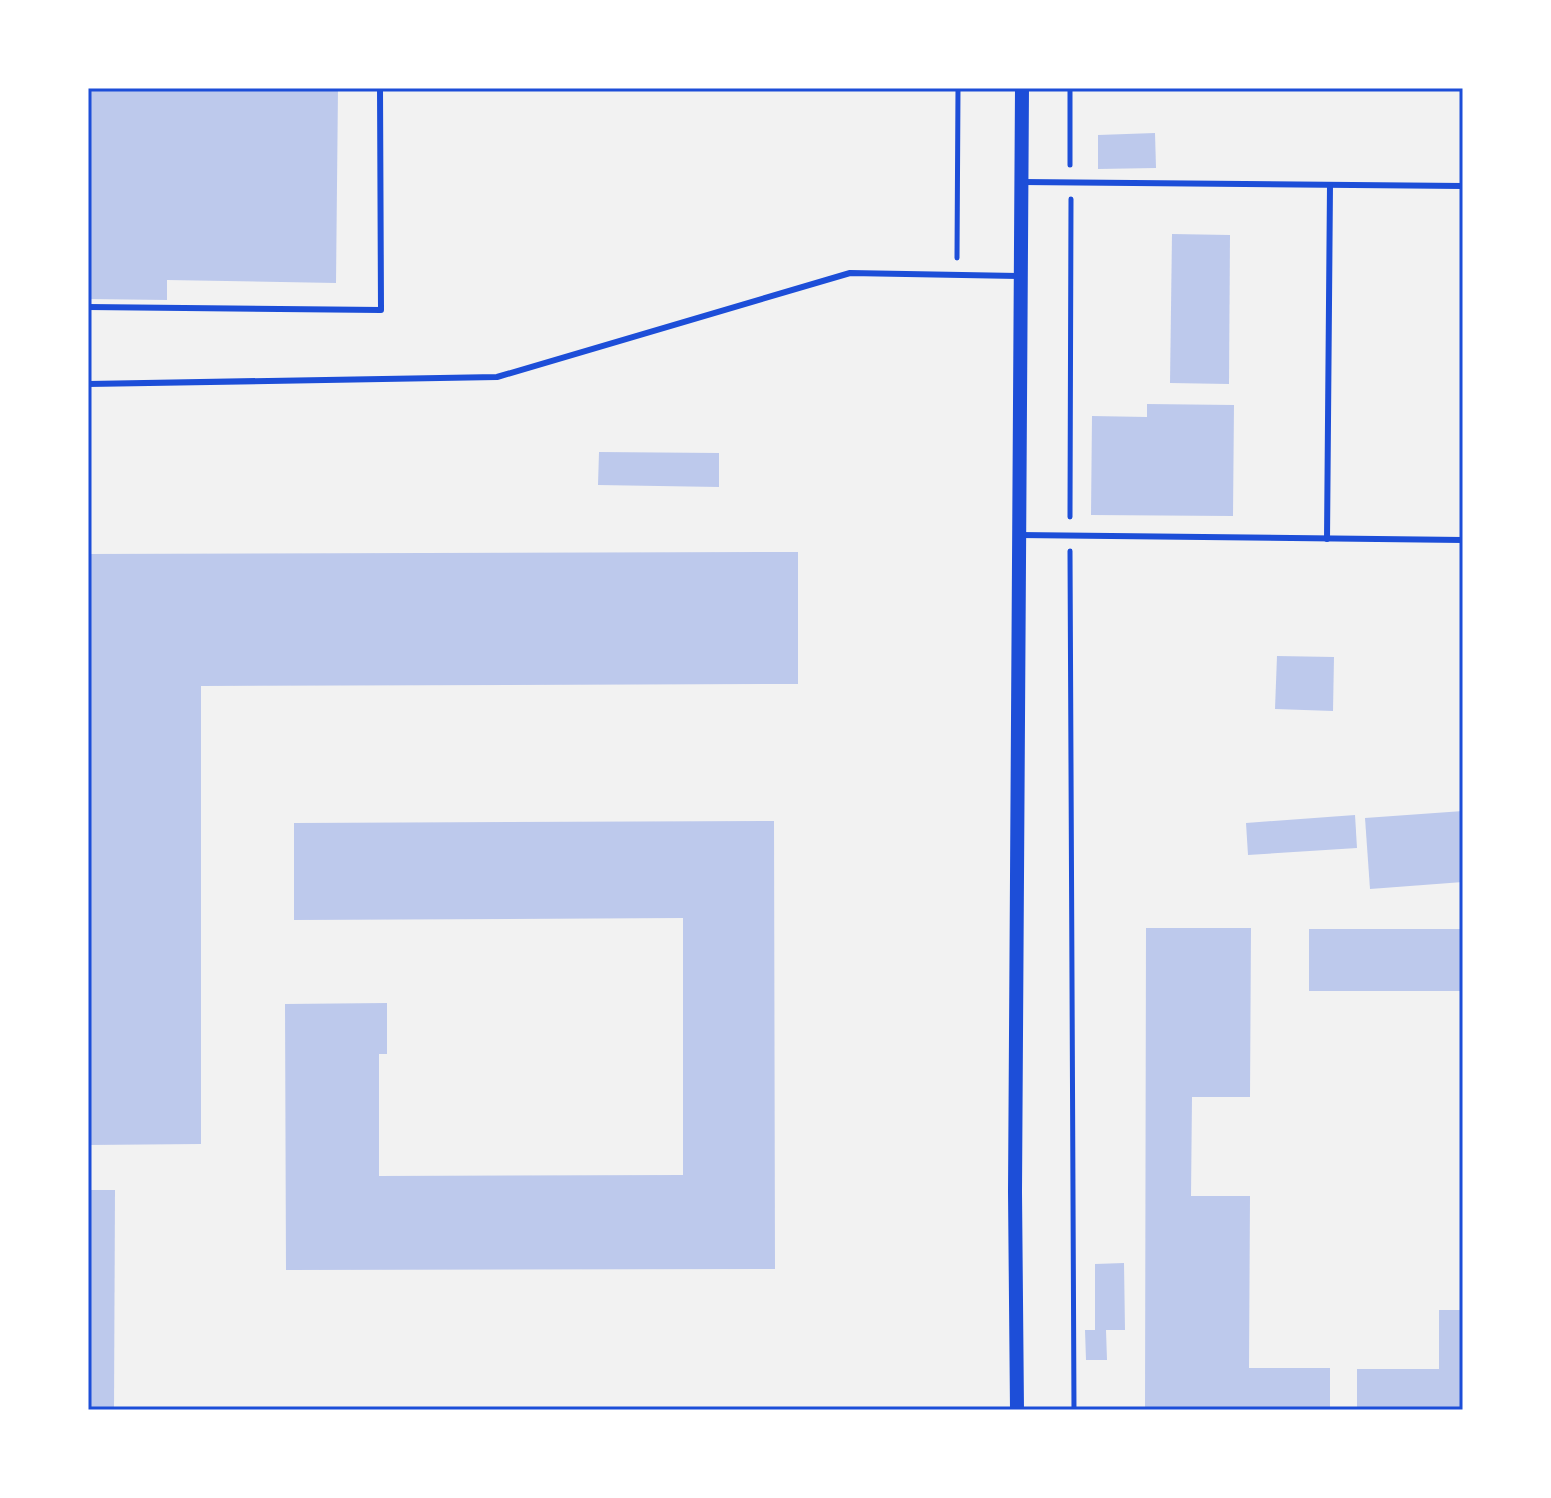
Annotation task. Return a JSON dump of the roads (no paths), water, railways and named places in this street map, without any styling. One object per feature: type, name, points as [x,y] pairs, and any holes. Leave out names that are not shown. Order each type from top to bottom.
[{"type":"street","points":[[1017,1410],[1015,1160],[1022,88]]},
{"type":"lane","points":[[88,307],[381,310],[380,88]]},
{"type":"lane","points":[[1022,182],[1463,186]]},
{"type":"lane","points":[[1327,539],[1330,185]]},
{"type":"lane","points":[[88,384],[497,377],[850,273],[1020,276]]},
{"type":"lane","points":[[1019,535],[1463,540]]}]
